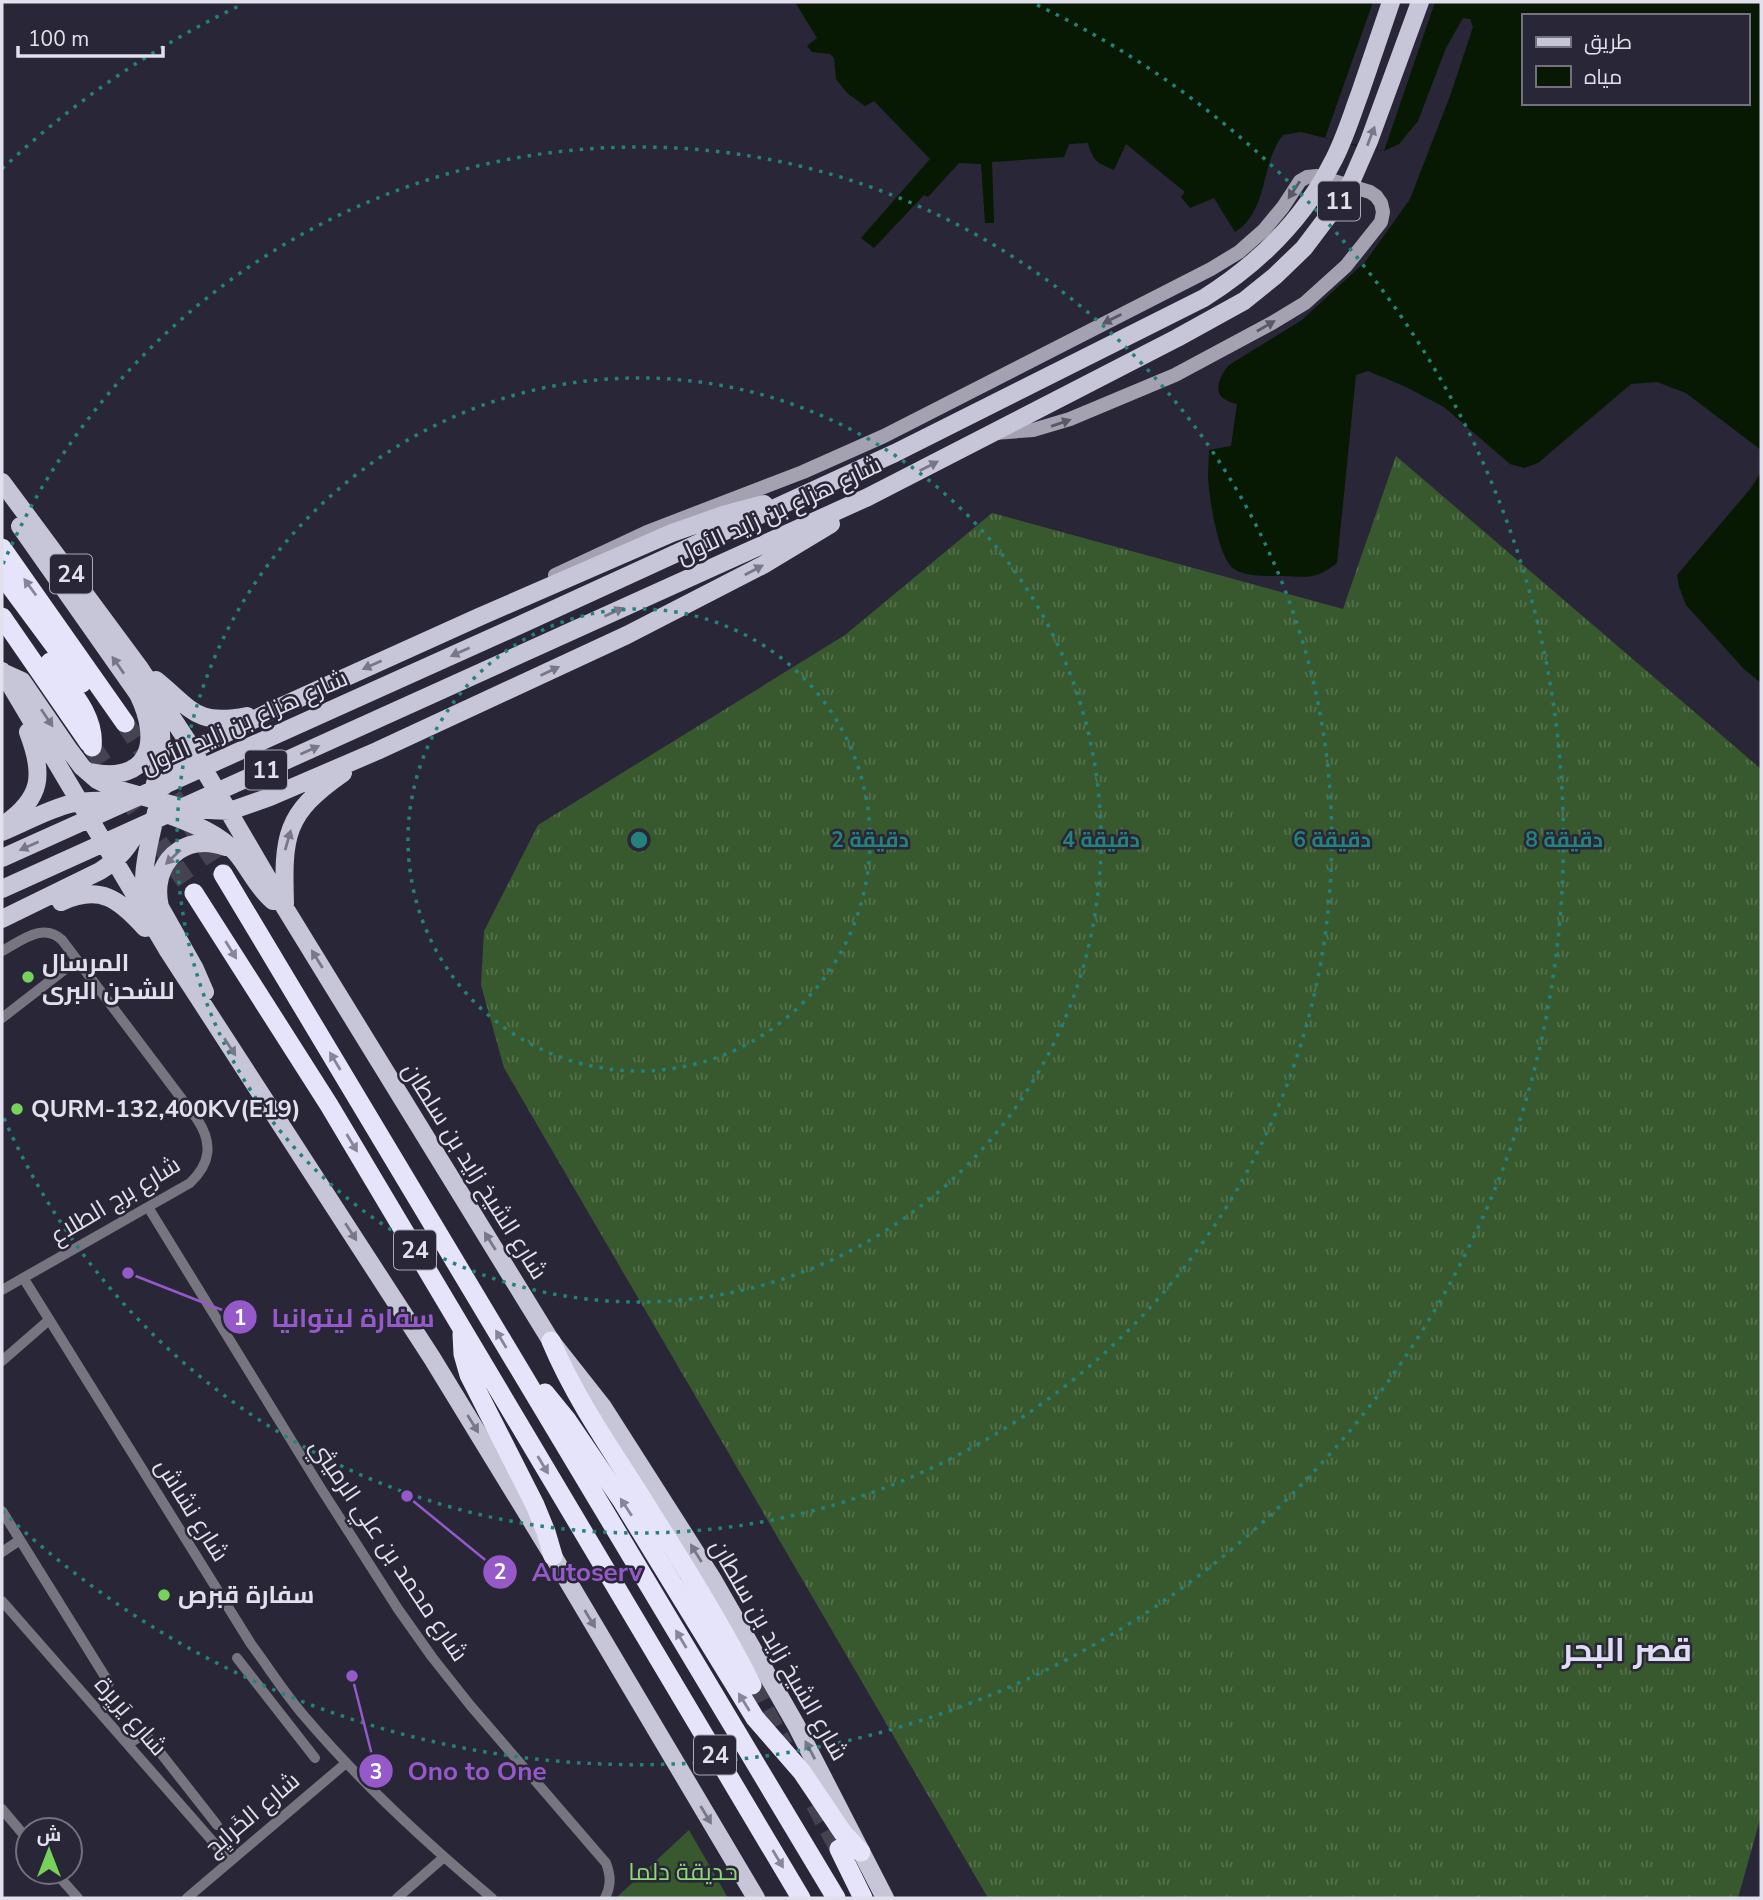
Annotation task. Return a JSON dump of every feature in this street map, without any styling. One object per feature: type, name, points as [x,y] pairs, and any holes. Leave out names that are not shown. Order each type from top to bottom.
[{"type":"highway","name":"24","points":[[2,548],[125,723],[102,710],[2,575]]},
{"type":"highway","points":[[2,593],[85,712],[92,729],[92,747],[2,617]]},
{"type":"highway","name":"24","points":[[223,874],[836,1898]]},
{"type":"highway","name":"24","points":[[194,892],[329,1105],[801,1898]]},
{"type":"highway","points":[[463,1329],[461,1343],[469,1375],[535,1505],[553,1556]]},
{"type":"highway","name":"24","points":[[551,1341],[579,1399],[691,1578],[752,1685]]},
{"type":"highway","points":[[524,1377],[548,1396],[574,1430],[649,1543],[755,1718],[802,1772],[843,1833],[861,1852]]},
{"type":"highway","points":[[839,1849],[863,1898]]},
{"type":"main road","name":"شارع هزاع بن زايد الأول","points":[[2,858],[895,453],[1205,298],[1247,269],[1284,233],[1311,200],[1343,142],[1391,2]]},
{"type":"main road","name":"شارع هزاع بن زايد الأول","points":[[2,889],[868,497],[1244,301],[1297,255],[1329,216],[1352,180],[1420,2]]},
{"type":"main road","name":"شارع الشيخ زايد بن سلطان","points":[[2,482],[139,667],[193,750],[285,908],[551,1341],[603,1407],[712,1578],[791,1714],[885,1898]]},
{"type":"main road","points":[[2,921],[115,862],[131,842],[171,772],[193,750],[271,711],[672,533],[749,508],[801,496]]},
{"type":"main road","points":[[2,832],[58,806],[79,801],[107,800],[230,811],[270,797],[377,751],[627,635],[800,544],[868,497]]},
{"type":"main road","points":[[2,502],[87,620],[138,694],[144,707],[148,734],[146,754],[135,769],[125,774],[112,775],[87,771]]},
{"type":"main road","points":[[139,667],[179,702],[202,716],[232,719],[271,711]]},
{"type":"main road","points":[[139,667],[154,698],[162,730],[144,889],[147,905],[167,949]]},
{"type":"main road","points":[[2,671],[22,681],[69,751],[97,780],[153,804],[219,838],[235,852],[264,893],[285,908],[284,853],[289,832],[298,815],[317,792],[377,751]]},
{"type":"main road","name":"24","points":[[2,671],[167,949],[432,1359],[553,1556],[756,1898]]},
{"type":"main road","points":[[2,826],[28,802],[37,781],[38,761],[24,708]]},
{"type":"main road","points":[[270,797],[251,784],[243,770],[242,755],[245,740],[271,711]]},
{"type":"main road","points":[[28,821],[52,825],[63,833],[70,844],[74,856],[73,869],[69,881],[61,891]]},
{"type":"main road","points":[[210,1016],[200,980],[160,907],[158,884],[161,872],[170,858],[183,847],[199,842],[215,843],[235,852]]},
{"type":"main road","points":[[2,921],[25,916],[81,894],[100,895],[120,903],[167,949]]},
{"type":"street","points":[[479,617],[532,585],[647,532],[803,472],[884,436],[1211,269],[1264,230],[1300,181],[1307,177],[1317,176],[1370,192],[1379,199],[1383,212],[1381,222],[1357,254],[1320,292],[1305,303],[1175,375],[1070,419],[1033,430],[994,433]]},
{"type":"street","name":"شارع برج الطلاع","points":[[2,951],[41,932],[56,934],[197,1119],[208,1140],[205,1164],[200,1174],[190,1183],[2,1290]]},
{"type":"street","points":[[2,1018],[77,960]]},
{"type":"street","name":"شارع محمد بن علي الرميثي","points":[[148,1207],[398,1609],[470,1704],[606,1863],[610,1884],[606,1898]]},
{"type":"street","name":"شارع نشاش","points":[[24,1279],[251,1644],[291,1699],[346,1763],[399,1816],[492,1898]]},
{"type":"street","points":[[2,1361],[49,1320]]},
{"type":"street","name":"شارع يَريِرة","points":[[2,1511],[109,1683]]},
{"type":"street","points":[[2,1552],[20,1540]]},
{"type":"street","name":"شارع يَريِرة","points":[[2,1601],[229,1860]]},
{"type":"street","points":[[237,1658],[314,1758]]},
{"type":"street","points":[[277,1710],[291,1699]]},
{"type":"street","points":[[128,1744],[141,1736],[148,1737],[217,1825]]},
{"type":"street","name":"شارع الخَرايِج","points":[[187,1898],[346,1763]]},
{"type":"street","points":[[180,1803],[194,1796]]},
{"type":"street","points":[[2,1809],[14,1823]]},
{"type":"street","points":[[397,1898],[443,1857]]},
{"type":"green space","points":[[1396,456],[1761,769],[1761,1816],[1738,1898],[988,1898],[504,1068],[481,985],[484,931],[538,825],[845,635],[992,513],[1343,609]]},
{"type":"green space","name":"حديقة دلما","points":[[689,1830],[728,1898],[616,1898]]},
{"type":"water","points":[[795,2],[1761,2],[1761,450],[1686,393],[1657,382],[1631,384],[1538,463],[1524,468],[1510,464],[1444,407],[1368,371],[1356,375],[1337,563],[1317,575],[1305,577],[1257,576],[1239,572],[1228,563],[1223,553],[1212,512],[1208,477],[1209,450],[1231,446],[1237,404],[1221,397],[1218,388],[1223,373],[1229,365],[1302,320],[1366,261],[1410,199],[1450,96],[1473,27],[1470,19],[1463,18],[1446,48],[1418,121],[1399,144],[1384,151],[1301,132],[1283,135],[1271,159],[1254,212],[1235,232],[1214,198],[1190,208],[1181,197],[1185,192],[1126,144],[1114,170],[1096,161],[1088,143],[1069,144],[1064,157],[992,162],[994,223],[985,223],[981,164],[959,163],[928,197],[924,195],[874,248],[861,238],[930,159],[874,101],[865,106],[847,93],[836,79],[834,58],[830,54],[812,52],[807,46],[817,38]]},
{"type":"water","points":[[1761,472],[1761,683],[1744,669],[1686,605],[1677,575],[1751,488]]},
{"type":"pier","points":[[1373,2],[1435,2],[1384,151],[1325,138]]},
{"type":"tunnel","points":[[125,723],[223,874]]},
{"type":"tunnel","points":[[92,747],[194,893]]},
{"type":"tunnel","points":[[752,1685],[784,1746]]},
{"type":"tunnel","points":[[815,1804],[839,1849]]},
{"type":"place","name":"المرسال للشحن البرى","points":[[28,977]]},
{"type":"place","name":"QURM-132,400KV(E19)","points":[[17,1109]]},
{"type":"place","name":"سفارة ليتوانيا","points":[[128,1273]]},
{"type":"place","name":"Autoserv","points":[[407,1496]]},
{"type":"place","name":"سفارة قبرص","points":[[164,1595]]},
{"type":"place","name":"Ono to One","points":[[352,1676]]},
{"type":"district","name":"قصر البحر","points":[[1627,1650]]}]
